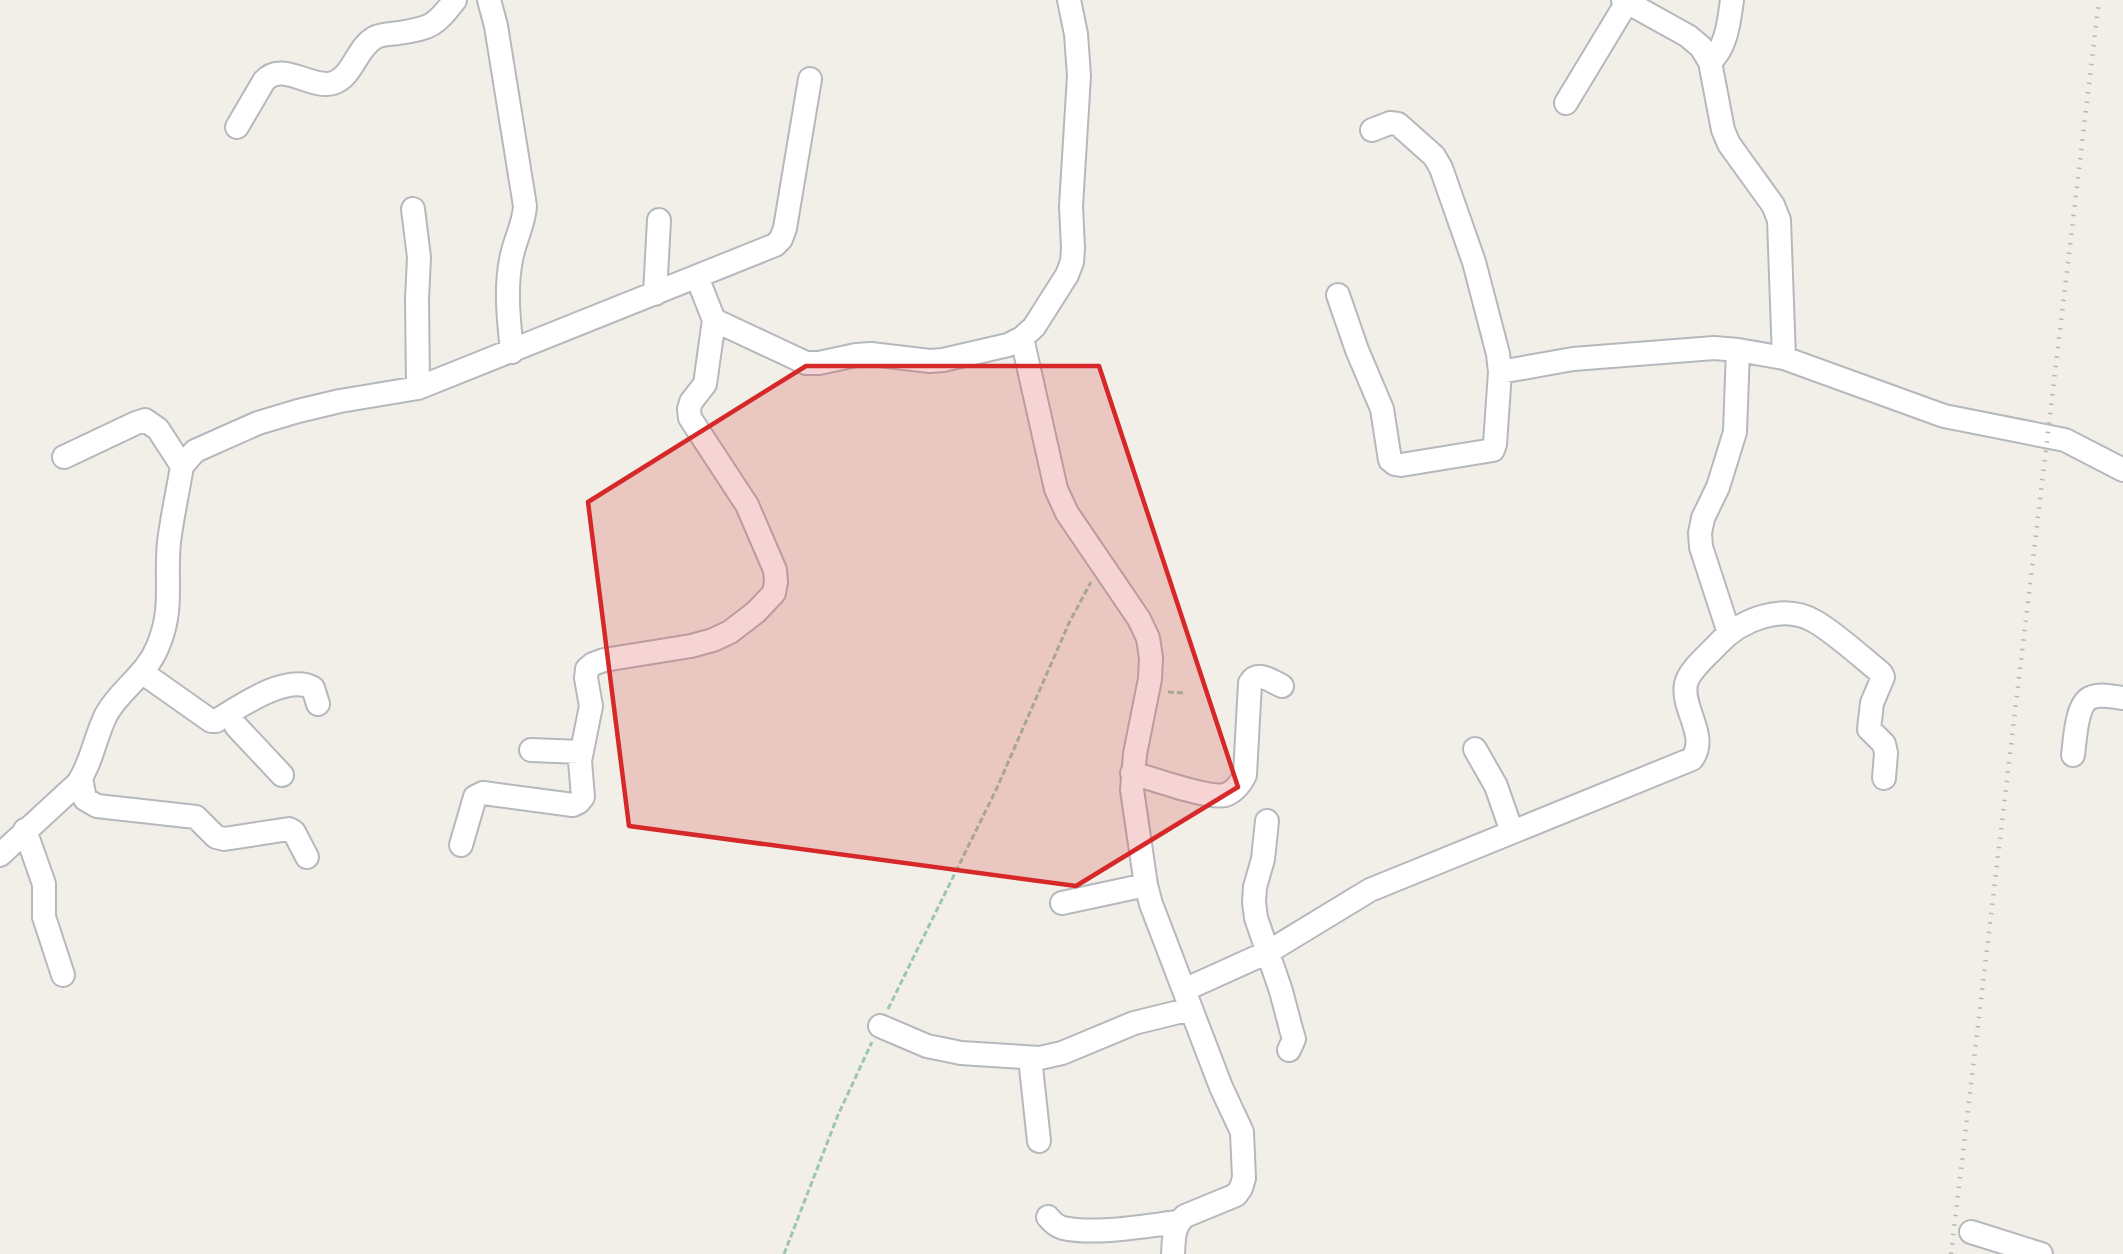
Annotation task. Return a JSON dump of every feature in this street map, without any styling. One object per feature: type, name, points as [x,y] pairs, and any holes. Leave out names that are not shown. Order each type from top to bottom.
[{"type":"street","points":[[237,128],[269,75],[276,73],[289,75],[327,85],[335,83],[343,77],[367,44],[376,37],[424,29],[435,24],[455,0]]},
{"type":"street","points":[[489,0],[496,26],[525,206],[509,271],[508,315],[512,352]]},
{"type":"street","points":[[714,320],[806,363],[871,354],[930,361],[943,360],[1008,345],[1022,338],[1034,327],[1072,262],[1071,206],[1080,75],[1076,34],[1069,0]]},
{"type":"street","points":[[1710,62],[1716,57],[1725,38],[1732,0]]},
{"type":"street","points":[[1566,103],[1625,1],[1688,36],[1701,47],[1710,62],[1723,130],[1729,144],[1773,205],[1779,220],[1784,358]]},
{"type":"street","points":[[0,855],[81,778],[109,711],[143,673],[158,648],[166,625],[170,598],[169,542],[182,466],[187,458],[195,451],[258,423],[303,409],[418,388],[775,245],[781,239],[784,228],[810,79]]},
{"type":"street","points":[[1338,295],[1357,350],[1382,410],[1390,460],[1395,464],[1493,450],[1500,372],[1498,354],[1474,262],[1441,168],[1434,156],[1398,124],[1390,123],[1372,130]]},
{"type":"street","points":[[413,209],[419,257],[418,388]]},
{"type":"street","points":[[655,294],[659,220]]},
{"type":"street","points":[[461,845],[476,797],[483,793],[567,805],[579,802],[583,797],[580,761],[591,706],[586,678],[587,669],[593,664],[713,640],[730,632],[761,608],[774,593],[775,570],[747,505],[690,418],[691,402],[705,384],[714,320],[697,278]]},
{"type":"street","points":[[1022,338],[1056,489],[1067,513],[1139,619],[1148,638],[1151,658],[1150,679],[1132,773],[1132,790],[1146,885],[1151,904],[1221,1087],[1242,1132],[1244,1178],[1241,1188],[1236,1195],[1185,1216],[1178,1222],[1173,1254]]},
{"type":"street","points":[[1500,372],[1573,359],[1714,348],[1738,350],[1784,358],[1934,413],[2065,440],[2123,470]]},
{"type":"street","points":[[1729,633],[1701,547],[1700,533],[1703,518],[1718,487],[1736,432],[1738,350]]},
{"type":"street","points":[[64,457],[145,420],[158,429],[182,466]]},
{"type":"street","points":[[880,1026],[927,1046],[961,1053],[1030,1058],[1062,1053],[1188,1000],[1370,890],[1692,759],[1697,751],[1698,742],[1687,697],[1686,686],[1689,677],[1729,633],[1762,616],[1798,615],[1814,621],[1881,673],[1883,677],[1872,703],[1869,729],[1884,744],[1886,753],[1884,778]]},
{"type":"street","points":[[143,673],[211,722],[231,720],[263,694],[297,683],[313,688],[318,704]]},
{"type":"street","points":[[1132,773],[1212,795],[1226,795],[1241,783],[1245,776],[1252,679],[1257,676],[1263,677],[1282,686]]},
{"type":"street","points":[[2073,755],[2082,707],[2090,698],[2102,695],[2123,698]]},
{"type":"street","points":[[231,720],[282,775]]},
{"type":"street","points":[[1475,749],[1496,786],[1512,832]]},
{"type":"street","points":[[531,750],[581,752]]},
{"type":"street","points":[[81,778],[85,799],[97,806],[196,817],[216,837],[224,839],[289,829],[294,832],[308,857]]},
{"type":"street","points":[[1267,821],[1264,852],[1254,902],[1256,918],[1281,991],[1294,1039],[1288,1050]]},
{"type":"street","points":[[25,830],[44,884],[44,917],[63,975]]},
{"type":"street","points":[[1062,903],[1146,885]]},
{"type":"street","points":[[1030,1058],[1039,1141]]},
{"type":"street","points":[[1048,1216],[1054,1224],[1061,1228],[1088,1230],[1178,1222]]},
{"type":"street","points":[[1971,1232],[2041,1254]]},
{"type":"path","points":[[784,1254],[838,1115],[996,790],[1086,589],[1096,576],[1108,573]]},
{"type":"highlighted area","points":[[806,366],[1099,366],[1238,787],[1076,886],[629,826],[588,502]]},
{"type":"railway","points":[[1951,1254],[2099,0]]}]
